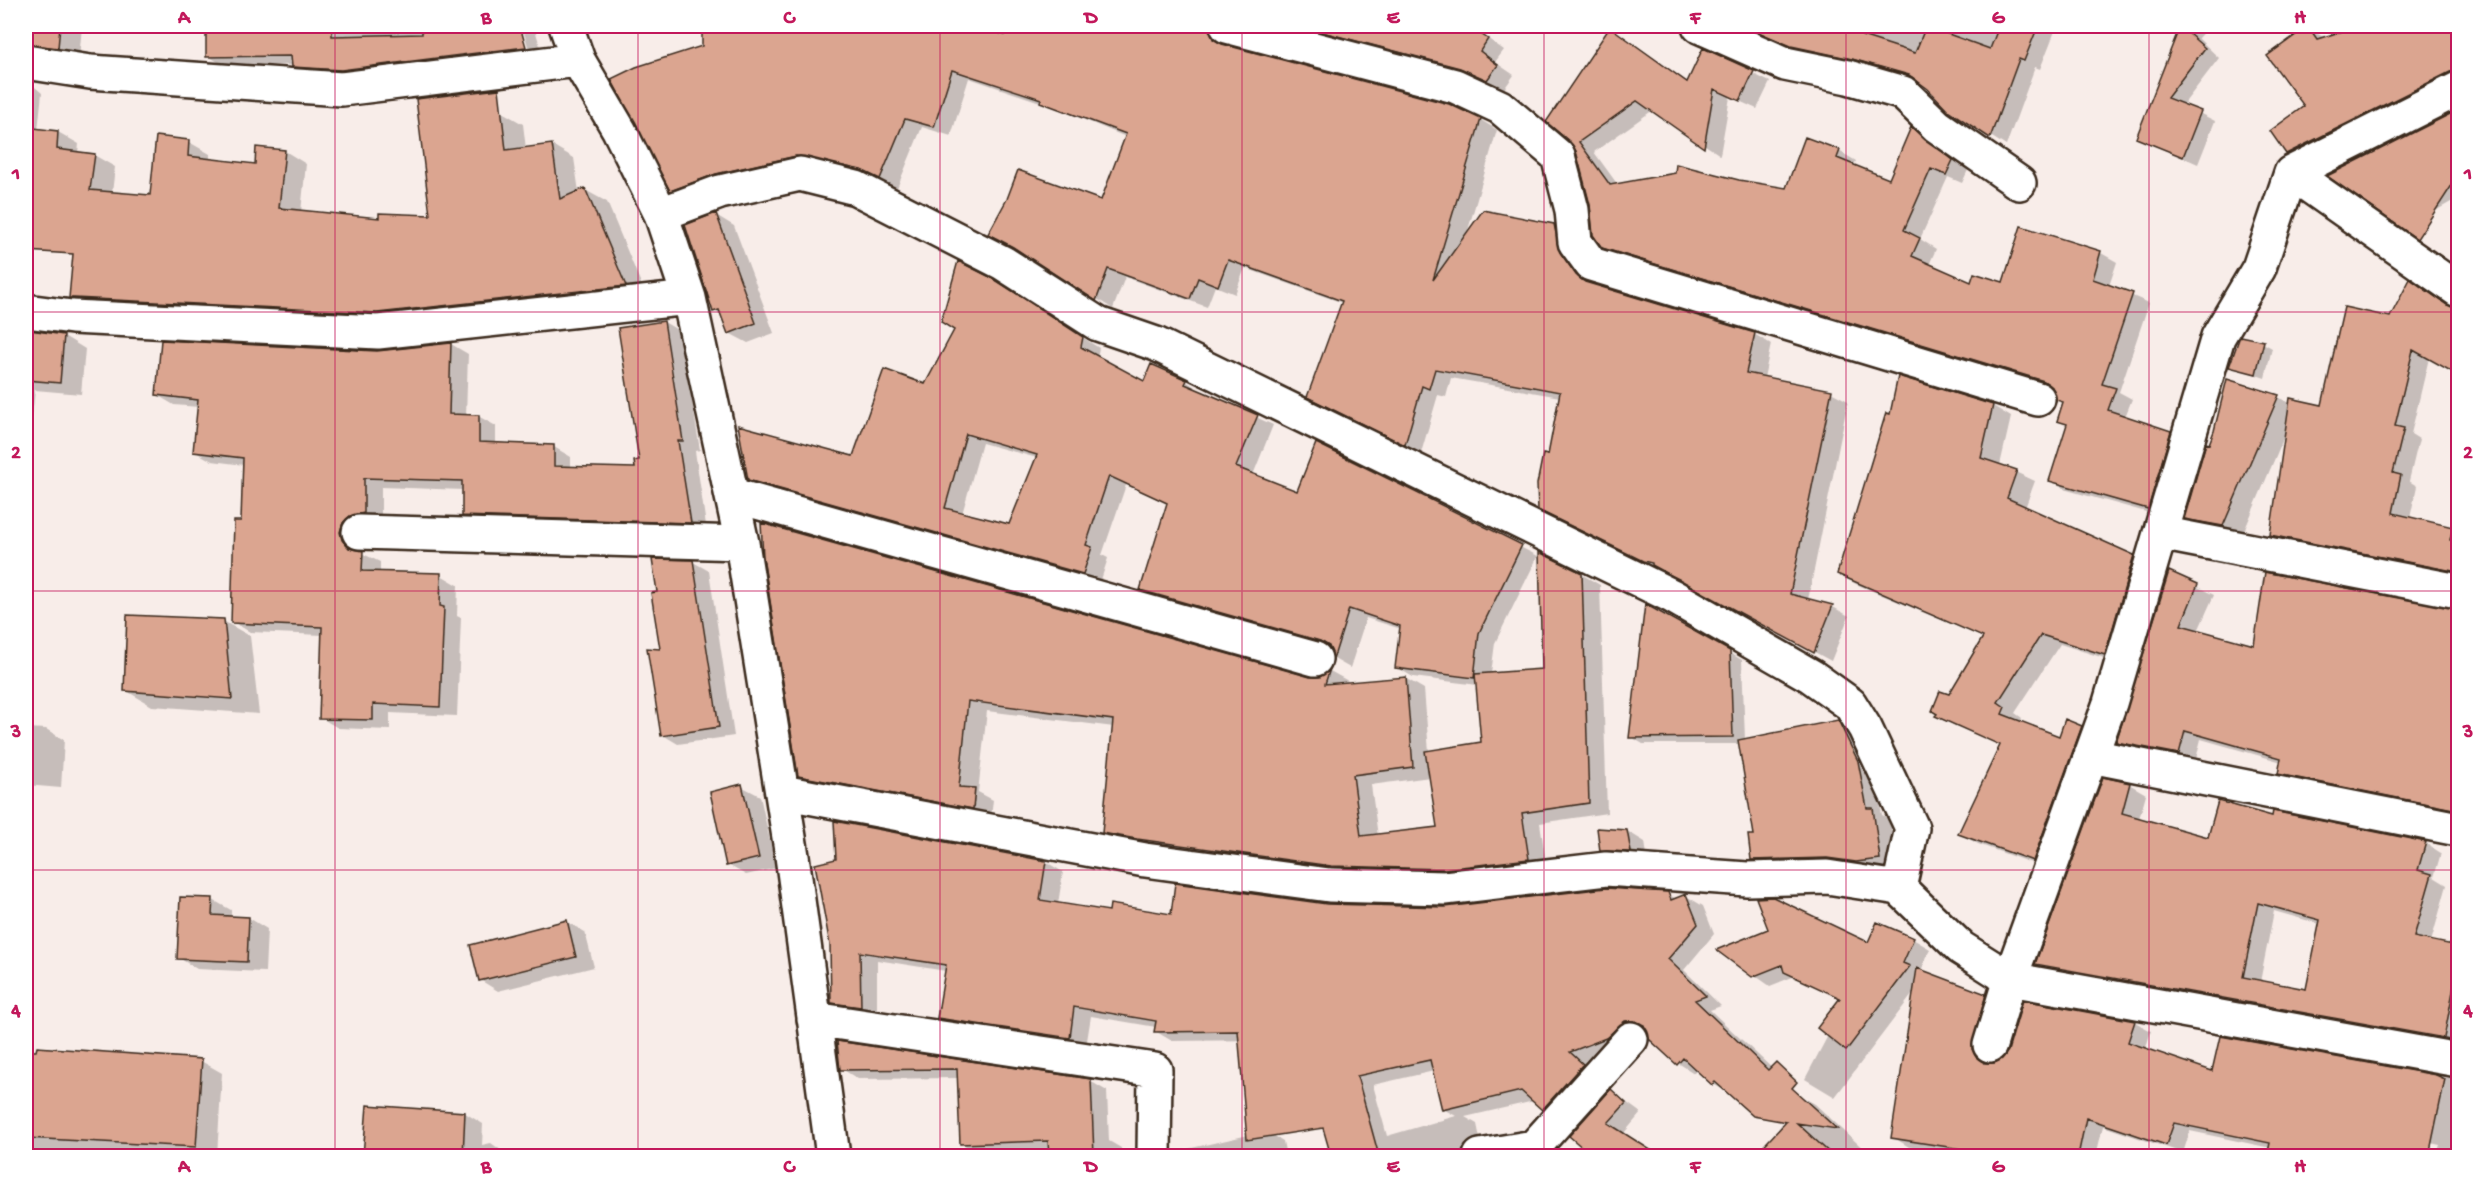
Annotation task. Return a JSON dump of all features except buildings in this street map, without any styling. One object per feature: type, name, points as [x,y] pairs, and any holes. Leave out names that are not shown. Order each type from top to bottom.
[{"type":"street","points":[[566,26],[578,60],[620,130],[661,214],[690,298],[742,543],[782,792],[833,1156]]},
{"type":"street","points":[[1227,26],[1455,86],[1500,107],[1558,156],[1572,210],[1575,242],[1591,264],[2038,399]]},
{"type":"street","points":[[1699,26],[1785,64],[1848,77],[1903,93],[1937,126],[2019,183]]},
{"type":"street","points":[[26,62],[90,72],[342,89],[578,60]]},
{"type":"street","points":[[1990,1045],[2010,979],[2091,756],[2218,337],[2259,268],[2291,173],[2458,88]]},
{"type":"street","points":[[2291,173],[2458,290]]},
{"type":"street","points":[[661,214],[720,192],[800,174],[856,188],[1003,262],[1098,324],[1156,344],[1672,596],[1811,676],[1850,704],[1865,728],[1912,828],[1899,888]]},
{"type":"street","points":[[26,311],[72,317],[378,332],[690,298]]},
{"type":"street","points":[[732,495],[1315,659]]},
{"type":"street","points":[[359,532],[742,543]]},
{"type":"street","points":[[2160,533],[2458,591]]},
{"type":"street","points":[[2091,756],[2458,829]]},
{"type":"street","points":[[782,792],[1145,860],[1329,885],[1445,888],[1606,869],[1747,879],[1827,876],[1899,888],[1961,948],[2010,979],[2458,1060]]},
{"type":"street","points":[[814,1019],[1155,1070],[1154,1156]]},
{"type":"street","points":[[1480,1156],[1534,1147],[1631,1040]]}]
